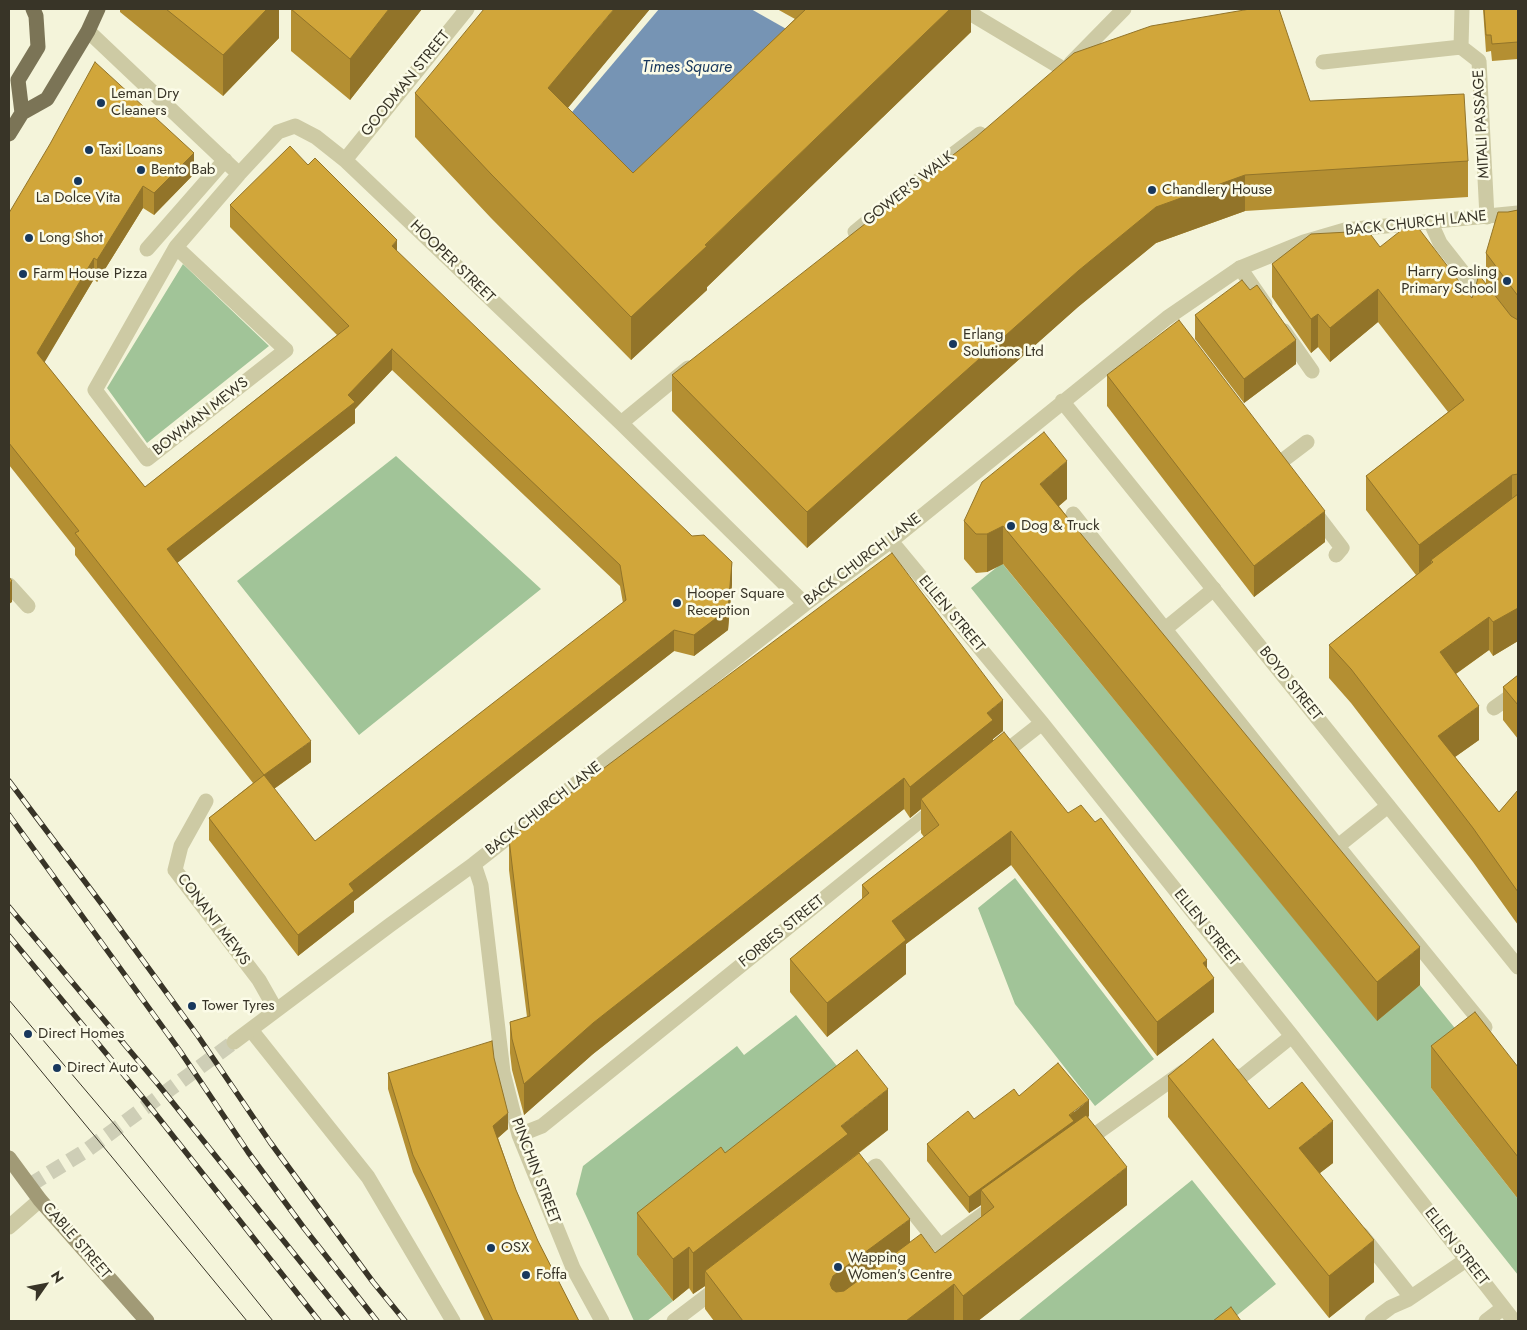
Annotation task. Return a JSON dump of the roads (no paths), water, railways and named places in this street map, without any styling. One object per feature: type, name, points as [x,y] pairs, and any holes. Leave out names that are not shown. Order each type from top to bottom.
[{"type":"main road","points":[[22,113],[18,80],[38,47],[36,16],[33,9]]},
{"type":"main road","points":[[9,134],[22,113],[47,99],[88,31],[98,9]]},
{"type":"main road","name":"CABLE STREET","points":[[9,1158],[40,1200],[147,1321]]},
{"type":"street","name":"GOODMAN STREET","points":[[345,160],[467,9]]},
{"type":"street","points":[[963,9],[1065,70]]},
{"type":"street","points":[[1049,82],[1065,70],[1124,9]]},
{"type":"street","points":[[1323,62],[1461,47],[1462,9]]},
{"type":"street","points":[[88,31],[239,174]]},
{"type":"street","name":"MITALI PASSAGE","points":[[1461,47],[1479,61],[1487,217]]},
{"type":"street","name":"GOWER'S WALK","points":[[845,240],[906,190],[993,124]]},
{"type":"street","name":"HOOPER STREET","points":[[239,174],[278,132],[295,126],[316,138],[345,160],[621,423],[805,604]]},
{"type":"street","points":[[147,249],[225,160]]},
{"type":"street","name":"BOWMAN MEWS","points":[[176,247],[286,350],[147,459],[95,390],[176,247],[239,174]]},
{"type":"street","name":"BACK CHURCH LANE","points":[[234,1042],[474,864],[805,604],[891,541],[1167,318],[1240,268],[1304,242],[1345,230],[1518,213]]},
{"type":"street","points":[[1431,222],[1440,243],[1495,314]]},
{"type":"street","points":[[1240,268],[1312,371]]},
{"type":"street","points":[[1167,318],[1178,332]]},
{"type":"street","points":[[621,423],[700,358]]},
{"type":"street","name":"BOYD STREET","points":[[1062,401],[1517,967]]},
{"type":"street","points":[[1289,480],[1275,460],[1307,442]]},
{"type":"street","points":[[1307,502],[1342,548],[1336,555]]},
{"type":"street","points":[[1073,514],[1338,846],[1493,1036]]},
{"type":"street","name":"ELLEN STREET","points":[[891,541],[1042,722],[1292,1036],[1514,1321]]},
{"type":"street","points":[[9,585],[28,606]]},
{"type":"street","points":[[1165,629],[1214,589]]},
{"type":"street","points":[[1494,708],[1518,691]]},
{"type":"street","points":[[992,763],[1042,722]]},
{"type":"street","name":"FORBES STREET","points":[[519,1135],[542,1126],[946,800]]},
{"type":"street","name":"CONANT MEWS","points":[[206,801],[181,846],[175,870],[259,980],[276,1010]]},
{"type":"street","points":[[1338,846],[1388,806]]},
{"type":"street","name":"PINCHIN STREET","points":[[474,864],[481,884],[503,1072],[519,1135],[573,1268],[602,1321]]},
{"type":"street","points":[[251,1030],[368,1177],[453,1321]]},
{"type":"street","points":[[1212,1070],[1241,1077],[1292,1036]]},
{"type":"street","points":[[1073,1150],[1193,1064]]},
{"type":"street","points":[[845,1190],[876,1166],[940,1246]]},
{"type":"street","points":[[927,1256],[1009,1196]]},
{"type":"street","points":[[9,1227],[40,1200]]},
{"type":"street","points":[[1352,1222],[1411,1297]]},
{"type":"street","points":[[1372,1321],[1466,1260]]},
{"type":"street","points":[[674,1321],[729,1280]]},
{"type":"street","points":[[1486,1321],[1503,1308]]},
{"type":"water","name":"Times Square","points":[[659,9],[751,9],[804,39],[630,203],[556,131]]},
{"type":"tunnel","points":[[30,1185],[87,1150],[234,1042]]},
{"type":"tram line","points":[[9,1000],[115,1125],[273,1321]]},
{"type":"tram line","points":[[9,1032],[247,1321]]},
{"type":"railway","points":[[9,781],[198,1036],[270,1142],[373,1282],[405,1321]]},
{"type":"railway","points":[[9,815],[180,1051],[248,1152],[304,1228],[377,1321]]},
{"type":"railway","points":[[9,907],[157,1083],[348,1321]]},
{"type":"railway","points":[[9,936],[143,1098],[319,1321]]},
{"type":"place","name":"Leman Dry Cleaners","points":[[101,103]]},
{"type":"place","name":"Taxi Loans","points":[[89,150]]},
{"type":"place","name":"Bento Bab","points":[[141,170]]},
{"type":"place","name":"La Dolce Vita","points":[[78,181]]},
{"type":"place","name":"Chandlery House","points":[[1152,190]]},
{"type":"place","name":"Long Shot","points":[[29,238]]},
{"type":"place","name":"Farm House Pizza","points":[[23,274]]},
{"type":"place","name":"Harry Gosling Primary School","points":[[1507,281]]},
{"type":"place","name":"Erlang Solutions Ltd","points":[[953,344]]},
{"type":"place","name":"Dog & Truck","points":[[1011,526]]},
{"type":"place","name":"Hooper Square Reception","points":[[677,603]]},
{"type":"place","name":"Tower Tyres","points":[[192,1006]]},
{"type":"place","name":"Direct Homes","points":[[28,1034]]},
{"type":"place","name":"Direct Auto","points":[[57,1068]]},
{"type":"place","name":"OSX","points":[[491,1248]]},
{"type":"place","name":"Wapping Women's Centre","points":[[838,1267]]},
{"type":"place","name":"Foffa","points":[[526,1275]]}]
